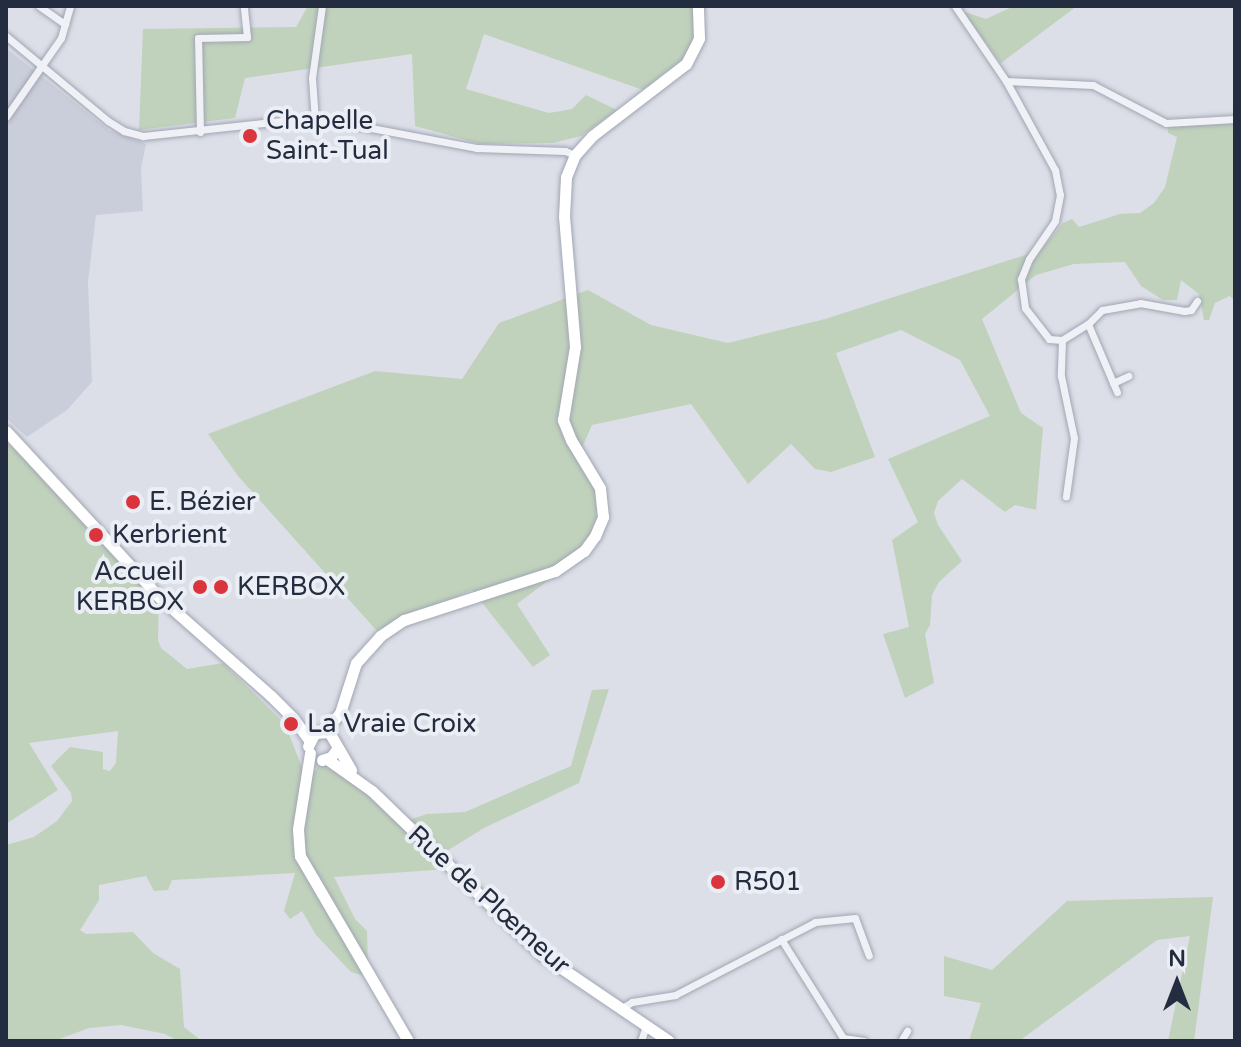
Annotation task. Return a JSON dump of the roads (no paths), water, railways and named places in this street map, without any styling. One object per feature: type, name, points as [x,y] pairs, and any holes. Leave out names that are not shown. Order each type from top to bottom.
[{"type":"main road","points":[[310,746],[340,713],[356,663],[373,644],[404,620],[555,571],[589,546],[600,525],[604,508],[600,488],[571,440],[563,420],[575,347],[563,193],[575,155],[592,136],[686,64],[699,38],[698,6]]},
{"type":"main road","points":[[6,431],[159,597],[293,718],[310,746],[308,780],[298,829],[300,856],[408,1041]]},
{"type":"main road","points":[[308,780],[336,744],[354,681],[373,644]]},
{"type":"main road","points":[[293,718],[322,731],[336,744]]},
{"type":"main road","name":"Rue de Plœmeur","points":[[336,744],[355,777]]},
{"type":"main road","name":"Rue de Plœmeur","points":[[310,746],[324,759],[355,777],[542,955],[669,1041]]},
{"type":"street","points":[[39,6],[65,24]]},
{"type":"street","points":[[6,117],[61,38],[70,6]]},
{"type":"street","points":[[200,132],[198,38],[247,37],[244,6]]},
{"type":"street","points":[[315,121],[312,78],[322,6]]},
{"type":"street","points":[[955,6],[1006,81],[1055,170],[1060,195],[1055,221],[1029,259],[1021,279],[1025,308],[1049,339],[1062,340],[1088,324],[1102,310],[1116,306],[1140,303],[1184,311],[1191,310],[1197,301]]},
{"type":"street","points":[[6,36],[124,131],[143,136],[315,121],[383,128],[477,148],[565,151],[575,155]]},
{"type":"street","points":[[1006,81],[1093,85],[1166,123],[1235,119]]},
{"type":"street","points":[[1088,324],[1117,392]]},
{"type":"street","points":[[1062,340],[1061,376],[1074,438],[1066,496]]},
{"type":"street","points":[[1113,383],[1128,376]]},
{"type":"street","points":[[620,1009],[632,1002],[649,1001],[683,991],[815,922],[855,918],[869,956]]},
{"type":"street","points":[[781,939],[843,1040],[864,1041]]},
{"type":"street","points":[[633,1018],[649,1001]]},
{"type":"street","points":[[641,1041],[646,1026]]},
{"type":"street","points":[[901,1041],[907,1031]]},
{"type":"place","name":"Chapelle Saint-Tual","points":[[250,136]]},
{"type":"place","name":"E. Bézier","points":[[133,502]]},
{"type":"place","name":"Kerbrient","points":[[96,535]]},
{"type":"place","name":"Accueil KERBOX","points":[[200,587]]},
{"type":"place","name":"KERBOX","points":[[221,587]]},
{"type":"place","name":"La Vraie Croix","points":[[291,724]]},
{"type":"place","name":"R501","points":[[718,882]]}]
